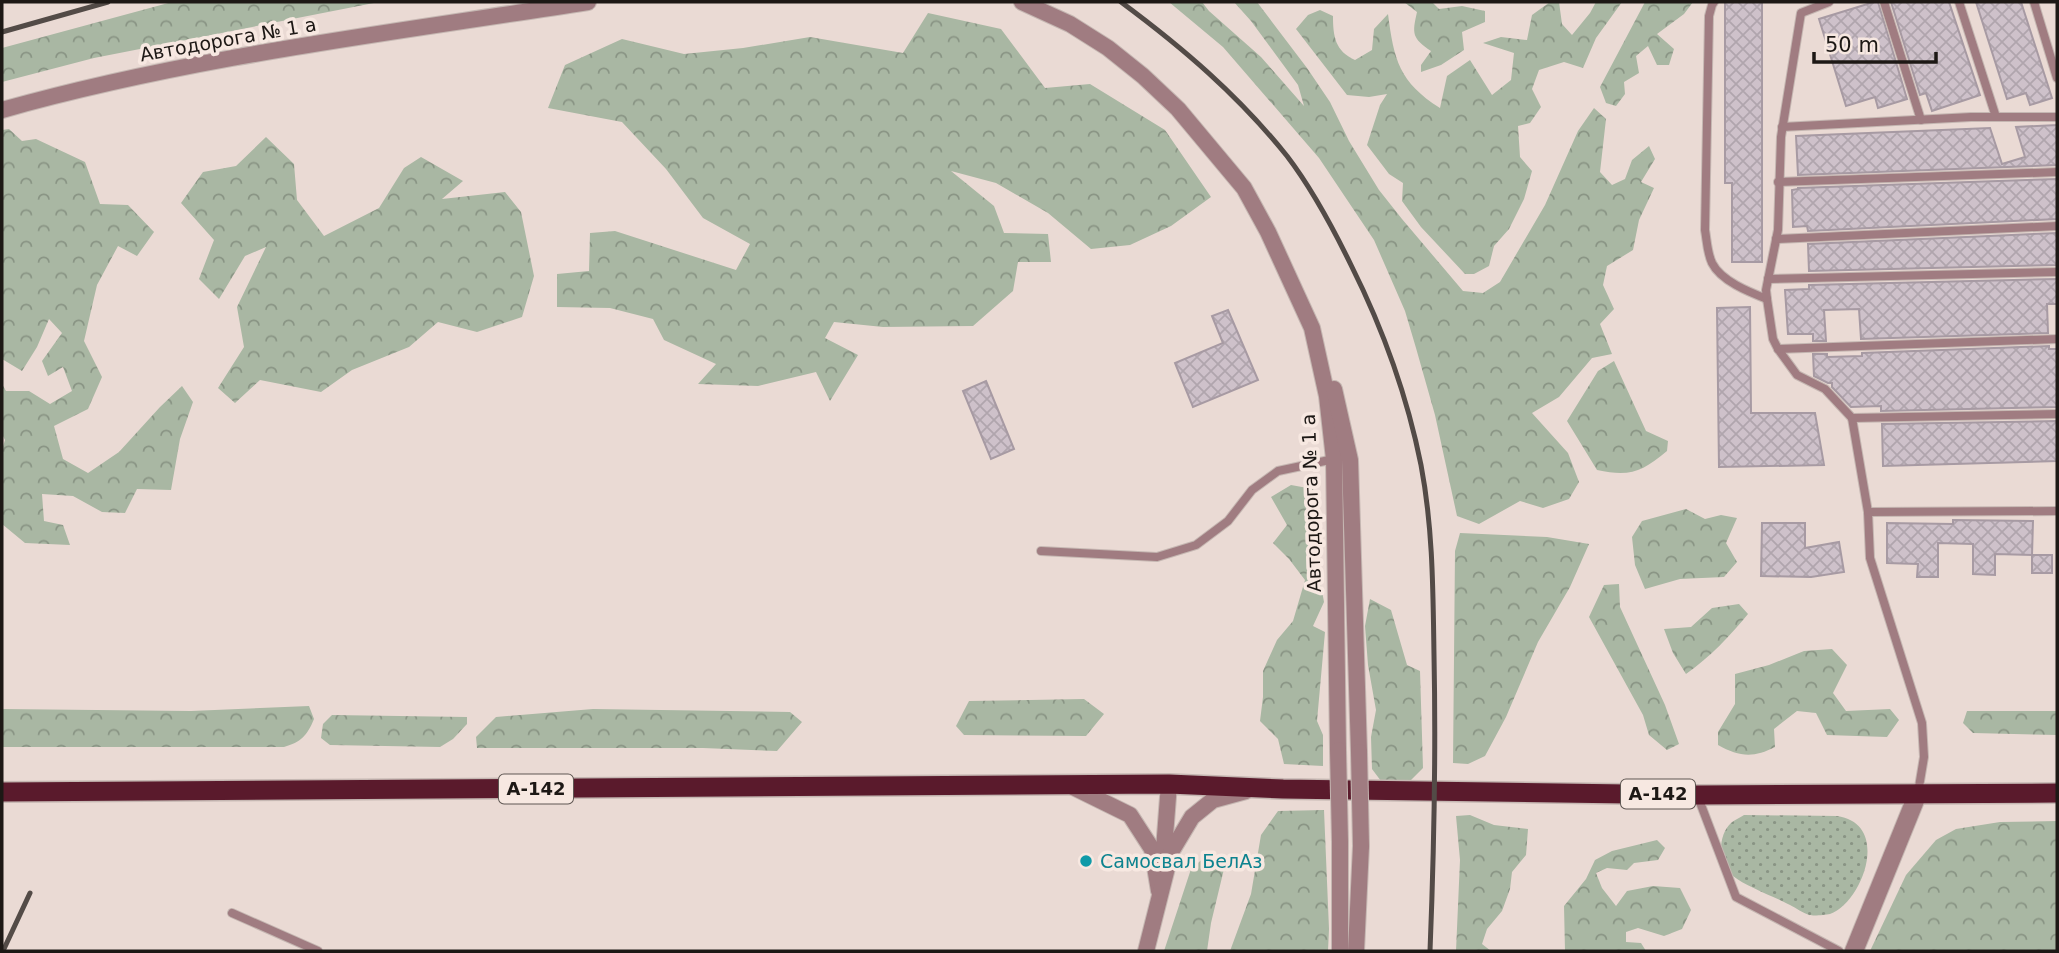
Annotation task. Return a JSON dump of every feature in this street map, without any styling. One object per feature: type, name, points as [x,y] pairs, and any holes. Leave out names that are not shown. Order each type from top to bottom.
[{"type":"highway","name":"А-142","points":[[2,792],[1169,784],[1259,788],[1697,794],[2057,793]]},
{"type":"street","name":"Автодорога № 1 а","points":[[2,110],[50,96],[190,64],[588,2]]},
{"type":"street","name":"Автодорога № 1 а","points":[[1022,2],[1070,24],[1108,48],[1178,109],[1244,188],[1268,232],[1312,328],[1327,396],[1334,459],[1340,951]]},
{"type":"street","points":[[1312,328],[1336,397],[1350,460],[1359,752],[1360,846],[1356,951]]},
{"type":"street","points":[[1160,901],[1169,784]]},
{"type":"street","points":[[1070,785],[1130,815],[1152,849],[1160,901]]},
{"type":"street","points":[[1146,951],[1171,852],[1192,817],[1213,800],[1259,788]]},
{"type":"street","points":[[1854,951],[1918,793]]},
{"type":"lane","points":[[1714,2],[1709,16],[1705,230],[1708,250],[1713,265],[1725,278],[1752,294],[1767,299]]},
{"type":"lane","points":[[1829,2],[1801,13],[1782,127],[1776,239],[1766,290],[1767,299],[1773,339],[1778,349],[1797,375],[1825,389],[1852,418],[1868,512],[1870,558],[1922,723],[1924,757],[1918,793]]},
{"type":"lane","points":[[1884,2],[1921,120]]},
{"type":"lane","points":[[1959,2],[1996,117]]},
{"type":"lane","points":[[2034,2],[2057,78]]},
{"type":"lane","points":[[1782,127],[1996,117],[2057,117]]},
{"type":"lane","points":[[1778,183],[2057,172]]},
{"type":"lane","points":[[1776,239],[2057,226]]},
{"type":"lane","points":[[1768,279],[2057,272]]},
{"type":"lane","points":[[1778,349],[2057,339]]},
{"type":"lane","points":[[1852,418],[2057,414]]},
{"type":"lane","points":[[1041,551],[1157,557],[1196,545],[1228,521],[1252,490],[1279,471],[1334,459]]},
{"type":"lane","points":[[1868,512],[2057,510]]},
{"type":"lane","points":[[1697,794],[1736,897],[1839,951]]},
{"type":"lane","points":[[232,914],[318,951]]},
{"type":"green space","points":[[172,2],[379,2],[94,58],[2,82],[2,48]]},
{"type":"green space","points":[[1169,2],[1202,2],[1261,57],[1304,106],[1298,85],[1234,2],[1257,2],[1330,102],[1349,141],[1379,190],[1463,291],[1483,293],[1500,282],[1545,205],[1578,131],[1594,108],[1606,119],[1600,172],[1612,185],[1625,179],[1632,160],[1649,146],[1655,159],[1641,182],[1654,188],[1639,220],[1633,250],[1607,266],[1603,285],[1614,309],[1600,324],[1612,354],[1592,358],[1559,397],[1532,413],[1568,453],[1579,482],[1569,499],[1543,508],[1520,501],[1479,524],[1457,516],[1435,415],[1405,311],[1374,240],[1319,158],[1223,47]]},
{"type":"green space","points":[[1404,2],[1432,2],[1439,9],[1462,6],[1485,11],[1485,22],[1462,32],[1464,50],[1441,65],[1421,72],[1421,65],[1431,51],[1420,43],[1415,35],[1417,12]]},
{"type":"green space","points":[[1550,2],[1559,2],[1562,24],[1572,35],[1596,2],[1622,2],[1596,38],[1583,68],[1564,62],[1539,70],[1532,89],[1541,107],[1530,123],[1518,126],[1520,157],[1532,171],[1524,199],[1509,229],[1494,246],[1489,266],[1474,274],[1465,274],[1421,227],[1402,201],[1403,183],[1389,174],[1367,145],[1380,105],[1387,94],[1369,97],[1347,95],[1296,29],[1308,15],[1320,10],[1333,16],[1336,42],[1343,52],[1355,60],[1372,50],[1374,29],[1388,14],[1396,57],[1407,79],[1415,89],[1440,108],[1447,76],[1470,60],[1492,95],[1511,80],[1514,53],[1483,43],[1501,37],[1527,40],[1532,15]]},
{"type":"green space","points":[[1645,2],[1693,2],[1684,14],[1657,34],[1674,49],[1669,65],[1657,65],[1648,46],[1636,56],[1639,73],[1624,82],[1625,94],[1616,106],[1606,103],[1600,87]]},
{"type":"green space","points":[[928,13],[1001,29],[1045,88],[1090,84],[1165,130],[1211,197],[1171,226],[1130,245],[1091,249],[1048,213],[996,183],[951,171],[994,206],[1004,233],[1048,234],[1051,262],[1018,262],[1013,291],[973,326],[883,327],[834,322],[825,338],[858,355],[830,401],[816,372],[758,386],[698,384],[716,364],[664,340],[653,319],[610,308],[557,307],[557,274],[589,271],[590,233],[615,231],[736,270],[750,244],[703,218],[666,169],[622,122],[548,108],[565,65],[622,39],[684,54],[810,37],[903,53]]},
{"type":"green space","points":[[9,129],[22,141],[36,139],[85,162],[100,204],[128,205],[154,232],[137,256],[118,246],[97,285],[84,341],[102,377],[88,409],[54,426],[63,459],[88,473],[119,452],[182,386],[193,402],[180,439],[171,490],[137,489],[125,513],[102,512],[73,496],[42,494],[44,521],[63,525],[70,545],[25,543],[2,524],[2,450],[5,440],[2,434],[2,384],[6,391],[29,391],[50,404],[72,391],[63,367],[48,376],[42,361],[62,333],[49,319],[37,347],[22,371],[2,359],[2,130]]},
{"type":"green space","points":[[266,137],[294,164],[297,200],[324,236],[379,208],[404,168],[421,157],[463,181],[442,199],[505,192],[521,212],[534,276],[522,317],[477,332],[438,322],[409,347],[352,370],[321,392],[260,380],[235,403],[218,388],[244,347],[237,307],[266,247],[245,256],[219,299],[199,279],[214,240],[181,203],[203,172],[236,166]]},
{"type":"green space","points":[[1614,361],[1646,431],[1668,441],[1667,451],[1643,468],[1627,473],[1597,470],[1567,421],[1598,371]]},
{"type":"green space","points":[[1291,485],[1313,489],[1320,520],[1317,564],[1324,602],[1313,626],[1325,632],[1317,721],[1323,735],[1323,766],[1284,764],[1278,739],[1260,721],[1263,671],[1277,640],[1293,621],[1305,580],[1273,543],[1287,525],[1271,497]]},
{"type":"green space","points":[[1686,509],[1705,519],[1721,515],[1737,518],[1726,543],[1737,562],[1724,577],[1680,579],[1645,589],[1635,565],[1632,537],[1642,521]]},
{"type":"green space","points":[[1460,533],[1547,537],[1589,544],[1570,587],[1538,642],[1506,717],[1485,756],[1468,764],[1453,763],[1455,551]]},
{"type":"green space","points":[[1619,584],[1620,607],[1665,705],[1679,744],[1667,750],[1649,735],[1643,715],[1589,617],[1604,585]]},
{"type":"green space","points":[[1370,599],[1391,610],[1407,665],[1420,671],[1423,768],[1409,782],[1381,781],[1372,769],[1371,737],[1376,710],[1365,626]]},
{"type":"green space","points":[[1739,604],[1748,614],[1719,646],[1686,674],[1673,653],[1664,629],[1691,627],[1712,608]]},
{"type":"green space","points":[[1832,649],[1847,665],[1833,693],[1846,711],[1890,709],[1899,720],[1887,737],[1827,735],[1816,713],[1797,711],[1774,729],[1775,747],[1767,751],[1746,755],[1718,745],[1718,732],[1735,704],[1735,674],[1769,665],[1804,651]]},
{"type":"green space","points":[[1084,699],[1104,714],[1086,736],[964,735],[956,726],[969,701]]},
{"type":"green space","points":[[309,706],[314,719],[309,730],[295,743],[284,747],[2,747],[2,709],[191,711]]},
{"type":"green space","points":[[593,709],[790,712],[802,722],[777,751],[703,748],[477,748],[476,737],[496,717]]},
{"type":"green space","points":[[1967,711],[2057,711],[2057,735],[1973,733],[1963,723]]},
{"type":"green space","points":[[332,715],[467,717],[467,724],[453,739],[440,747],[330,745],[321,738],[323,724]]},
{"type":"green space","points":[[1324,810],[1328,951],[1230,951],[1251,894],[1261,835],[1278,811]]},
{"type":"green space","points":[[1470,815],[1494,825],[1528,829],[1526,855],[1512,872],[1510,889],[1502,911],[1487,929],[1482,944],[1491,951],[1456,951],[1460,860],[1456,816]]},
{"type":"green space","points":[[1744,815],[1837,816],[1854,822],[1864,833],[1866,864],[1861,880],[1842,907],[1830,914],[1809,915],[1733,876],[1722,858],[1723,835],[1732,822]]},
{"type":"green space","points":[[2057,821],[2057,951],[1870,951],[1906,875],[1936,840],[1956,829],[2000,822]]},
{"type":"green space","points":[[1657,840],[1665,848],[1658,860],[1634,863],[1627,870],[1607,868],[1596,873],[1602,888],[1616,906],[1627,891],[1653,886],[1680,888],[1691,910],[1682,929],[1664,936],[1638,928],[1626,932],[1626,942],[1641,943],[1646,951],[1565,951],[1564,906],[1586,879],[1595,860],[1612,851]]},
{"type":"green space","points":[[1206,856],[1224,869],[1207,951],[1164,951],[1191,869]]},
{"type":"building","points":[[1725,2],[1762,2],[1762,262],[1732,262],[1732,183],[1725,183]]},
{"type":"building","points":[[1878,2],[1907,99],[1878,108],[1875,97],[1846,106],[1819,19]]},
{"type":"building","points":[[1891,2],[1949,2],[1980,95],[1932,111],[1926,93],[1920,95]]},
{"type":"building","points":[[1976,2],[2021,2],[2052,98],[2030,105],[2026,93],[2007,99]]},
{"type":"building","points":[[2057,125],[2057,165],[1798,175],[1796,136],[1990,128],[2002,164],[2025,157],[2016,127]]},
{"type":"building","points":[[2057,179],[2057,219],[1808,231],[1807,226],[1793,227],[1792,190],[1798,188]]},
{"type":"building","points":[[2057,233],[2057,265],[1809,271],[1808,244]]},
{"type":"building","points":[[2057,279],[2057,304],[2047,304],[2048,333],[1861,339],[1859,309],[1824,310],[1826,341],[1813,341],[1813,334],[1788,334],[1785,290],[1809,289],[1809,285]]},
{"type":"building","points":[[1750,307],[1751,413],[1815,413],[1824,465],[1719,467],[1717,308]]},
{"type":"building","points":[[1228,310],[1258,380],[1193,407],[1175,363],[1223,343],[1212,316]]},
{"type":"building","points":[[2049,346],[2049,349],[2057,349],[2057,407],[1881,411],[1881,406],[1851,407],[1832,387],[1832,383],[1814,376],[1813,354],[1827,354],[1827,357],[1862,356],[1862,353]]},
{"type":"building","points":[[986,381],[1014,449],[991,459],[963,391]]},
{"type":"building","points":[[2057,421],[2057,461],[1883,466],[1882,424]]},
{"type":"building","points":[[1953,520],[2033,521],[2032,555],[1995,554],[1995,575],[1973,574],[1973,544],[1938,543],[1938,577],[1917,577],[1918,564],[1887,563],[1887,523],[1953,524]]},
{"type":"building","points":[[1762,523],[1805,523],[1805,548],[1839,542],[1844,572],[1811,577],[1761,576]]},
{"type":"building","points":[[2032,555],[2052,555],[2052,573],[2032,573]]},
{"type":"railway","points":[[2,32],[108,2]]},
{"type":"railway","points":[[1121,2],[1188,55],[1229,93],[1287,156],[1330,223],[1363,289],[1401,388],[1421,465],[1432,560],[1435,766],[1430,951]]},
{"type":"railway","points":[[3,951],[30,893]]},
{"type":"place","name":"Самосвал БелАз","points":[[1086,861]]}]
